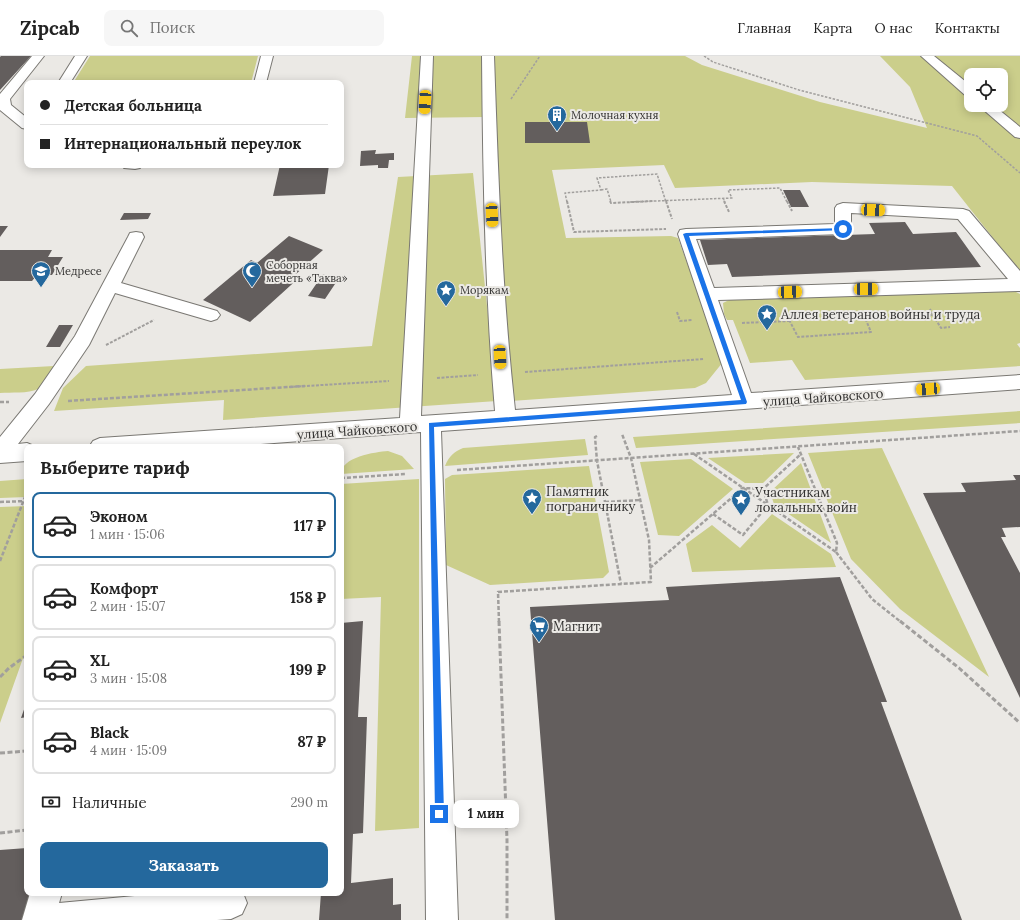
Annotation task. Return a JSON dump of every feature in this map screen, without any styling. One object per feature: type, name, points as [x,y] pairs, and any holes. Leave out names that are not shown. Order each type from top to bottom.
[{"type":"street","points":[[24,122],[6,107],[1,99],[38,56]]},
{"type":"street","points":[[66,80],[80,56]]},
{"type":"street","points":[[261,80],[267,56]]},
{"type":"street","points":[[427,56],[413,379],[421,426],[432,472],[442,920]]},
{"type":"street","points":[[488,56],[490,183],[501,373],[506,419]]},
{"type":"street","points":[[927,56],[964,87]]},
{"type":"street","points":[[993,112],[1020,134]]},
{"type":"street","points":[[744,402],[707,294],[681,232],[843,229],[843,208],[963,214],[1020,284]]},
{"type":"street","points":[[0,453],[42,399],[82,340],[136,237]]},
{"type":"street","points":[[707,294],[1020,284]]},
{"type":"street","points":[[110,286],[211,315]]},
{"type":"street","name":"улица Чайковского","points":[[146,444],[421,426],[1020,382]]},
{"type":"street","points":[[0,453],[24,452]]},
{"type":"street","points":[[45,896],[39,920],[231,905]]},
{"type":"path","points":[[704,56],[713,62],[799,90],[977,136],[1020,173]]},
{"type":"path","points":[[601,190],[596,178],[656,174],[666,201],[681,232],[574,232],[565,193],[601,190],[607,189],[611,203],[666,201],[732,198],[728,190],[780,188],[803,230]]},
{"type":"path","points":[[775,292],[798,337],[871,332],[863,313],[880,311],[866,289]]},
{"type":"path","points":[[106,345],[181,306]]},
{"type":"path","points":[[933,315],[941,328],[950,327]]},
{"type":"path","points":[[718,324],[790,321]]},
{"type":"path","points":[[0,402],[42,399],[58,402],[729,358]]},
{"type":"path","points":[[344,478],[1020,431]]},
{"type":"path","points":[[507,920],[507,840],[498,592],[651,582],[649,540],[631,458],[623,434],[616,435]]},
{"type":"path","points":[[602,436],[595,436],[597,461],[620,584]]},
{"type":"path","points":[[798,447],[837,543],[836,552]]},
{"type":"path","points":[[694,454],[836,552],[872,599],[959,668],[1020,723]]},
{"type":"path","points":[[650,568],[743,488],[763,489],[801,454]]},
{"type":"path","points":[[763,489],[768,505]]},
{"type":"path","points":[[605,502],[640,500]]},
{"type":"path","points":[[0,502],[24,501]]},
{"type":"path","points":[[713,514],[743,535],[768,505]]},
{"type":"path","points":[[0,561],[24,506]]},
{"type":"path","points":[[0,677],[9,668],[24,657]]},
{"type":"path","points":[[0,753],[24,751]]},
{"type":"path","points":[[0,833],[24,830]]},
{"type":"green space","points":[[90,56],[258,56],[252,80],[75,80]]},
{"type":"green space","points":[[412,56],[685,56],[702,65],[820,102],[927,128],[910,87],[880,56],[1020,56],[1020,272],[952,186],[812,182],[675,188],[664,165],[552,170],[566,238],[671,236],[678,238],[723,362],[706,383],[695,388],[511,401],[494,194],[499,172],[489,173],[485,117],[405,118]]},
{"type":"green space","points":[[473,173],[497,401],[223,420],[224,400],[54,411],[63,388],[86,366],[372,346],[398,177]]},
{"type":"green space","points":[[1010,289],[1020,294],[1020,343],[1017,344],[1020,348],[1020,366],[805,380],[792,360],[750,363],[733,320],[727,320],[724,314],[723,303],[733,298]]},
{"type":"green space","points":[[54,366],[55,370],[45,383],[34,391],[0,393],[0,369]]},
{"type":"green space","points":[[1020,411],[1020,423],[636,448],[633,437]]},
{"type":"green space","points":[[585,439],[588,455],[445,466],[452,455],[463,448]]},
{"type":"green space","points":[[882,448],[989,677],[900,609],[851,559],[808,453]]},
{"type":"green space","points":[[388,451],[402,456],[414,469],[344,474],[344,466],[347,463],[360,456]]},
{"type":"green space","points":[[794,453],[763,483],[745,483],[708,458]]},
{"type":"green space","points":[[691,459],[733,489],[679,536],[658,535],[640,462]]},
{"type":"green space","points":[[801,463],[831,543],[774,504],[770,492]]},
{"type":"green space","points":[[589,466],[609,572],[603,578],[490,585],[446,565],[445,479],[452,475]]},
{"type":"green space","points":[[24,479],[24,497],[0,498],[0,481]]},
{"type":"green space","points":[[419,479],[419,828],[375,831],[381,597],[344,599],[344,484]]},
{"type":"green space","points":[[24,506],[24,655],[0,723],[0,507]]},
{"type":"green space","points":[[772,514],[831,554],[836,567],[692,572],[686,544],[712,525],[740,548]]},
{"type":"building","points":[[31,56],[0,90],[0,57]]},
{"type":"building","name":"Молочная кухня","points":[[525,122],[587,122],[590,143],[525,143]]},
{"type":"building","points":[[376,150],[375,154],[394,153],[394,160],[389,160],[388,168],[378,168],[378,165],[360,166],[361,151]]},
{"type":"building","points":[[279,168],[329,168],[325,194],[273,196]]},
{"type":"building","points":[[783,190],[800,190],[809,207],[791,207]]},
{"type":"building","points":[[124,213],[151,213],[148,219],[120,220]]},
{"type":"building","points":[[905,222],[913,234],[956,232],[981,267],[732,277],[727,264],[708,265],[700,240],[875,234],[869,223]]},
{"type":"building","points":[[0,226],[8,226],[0,237]]},
{"type":"building","name":"Соборная мечеть «Таква»","points":[[289,236],[323,250],[296,274],[301,276],[250,322],[203,300],[251,260],[257,263]]},
{"type":"building","points":[[0,250],[52,250],[48,257],[63,257],[52,275],[37,275],[32,281],[0,281]]},
{"type":"building","points":[[323,274],[339,278],[325,299],[308,296]]},
{"type":"building","points":[[59,325],[73,325],[60,347],[46,347]]},
{"type":"building","points":[[1013,475],[1020,475],[1020,527],[1002,528],[1006,537],[1001,537],[1020,573],[1020,698],[923,493],[966,492],[961,483],[1016,480]]},
{"type":"building","points":[[840,577],[887,702],[881,702],[962,920],[555,920],[530,607],[669,600],[666,587]]},
{"type":"building","points":[[363,621],[358,717],[367,717],[363,833],[353,834],[351,883],[393,878],[393,905],[401,904],[401,920],[319,920],[321,896],[344,896],[344,623]]},
{"type":"building","points":[[24,710],[24,718],[21,718]]},
{"type":"building","points":[[24,848],[24,896],[29,896],[22,920],[0,920],[0,850]]},
{"type":"place","name":"Молочная кухня","points":[[557,132]]},
{"type":"place","name":"Медресе","points":[[41,288]]},
{"type":"place","name":"Соборная мечеть «Таква»","points":[[252,288]]},
{"type":"place","name":"Морякам","points":[[446,307]]},
{"type":"place","name":"Аллея ветеранов войны и труда","points":[[767,331]]},
{"type":"place","name":"Памятник пограничнику","points":[[532,515]]},
{"type":"place","name":"Участникам локальных войн","points":[[741,516]]},
{"type":"place","name":"Магнит","points":[[539,643]]},
{"type":"route","points":[[439,814],[431,425],[744,402],[686,234],[843,229]]}]
